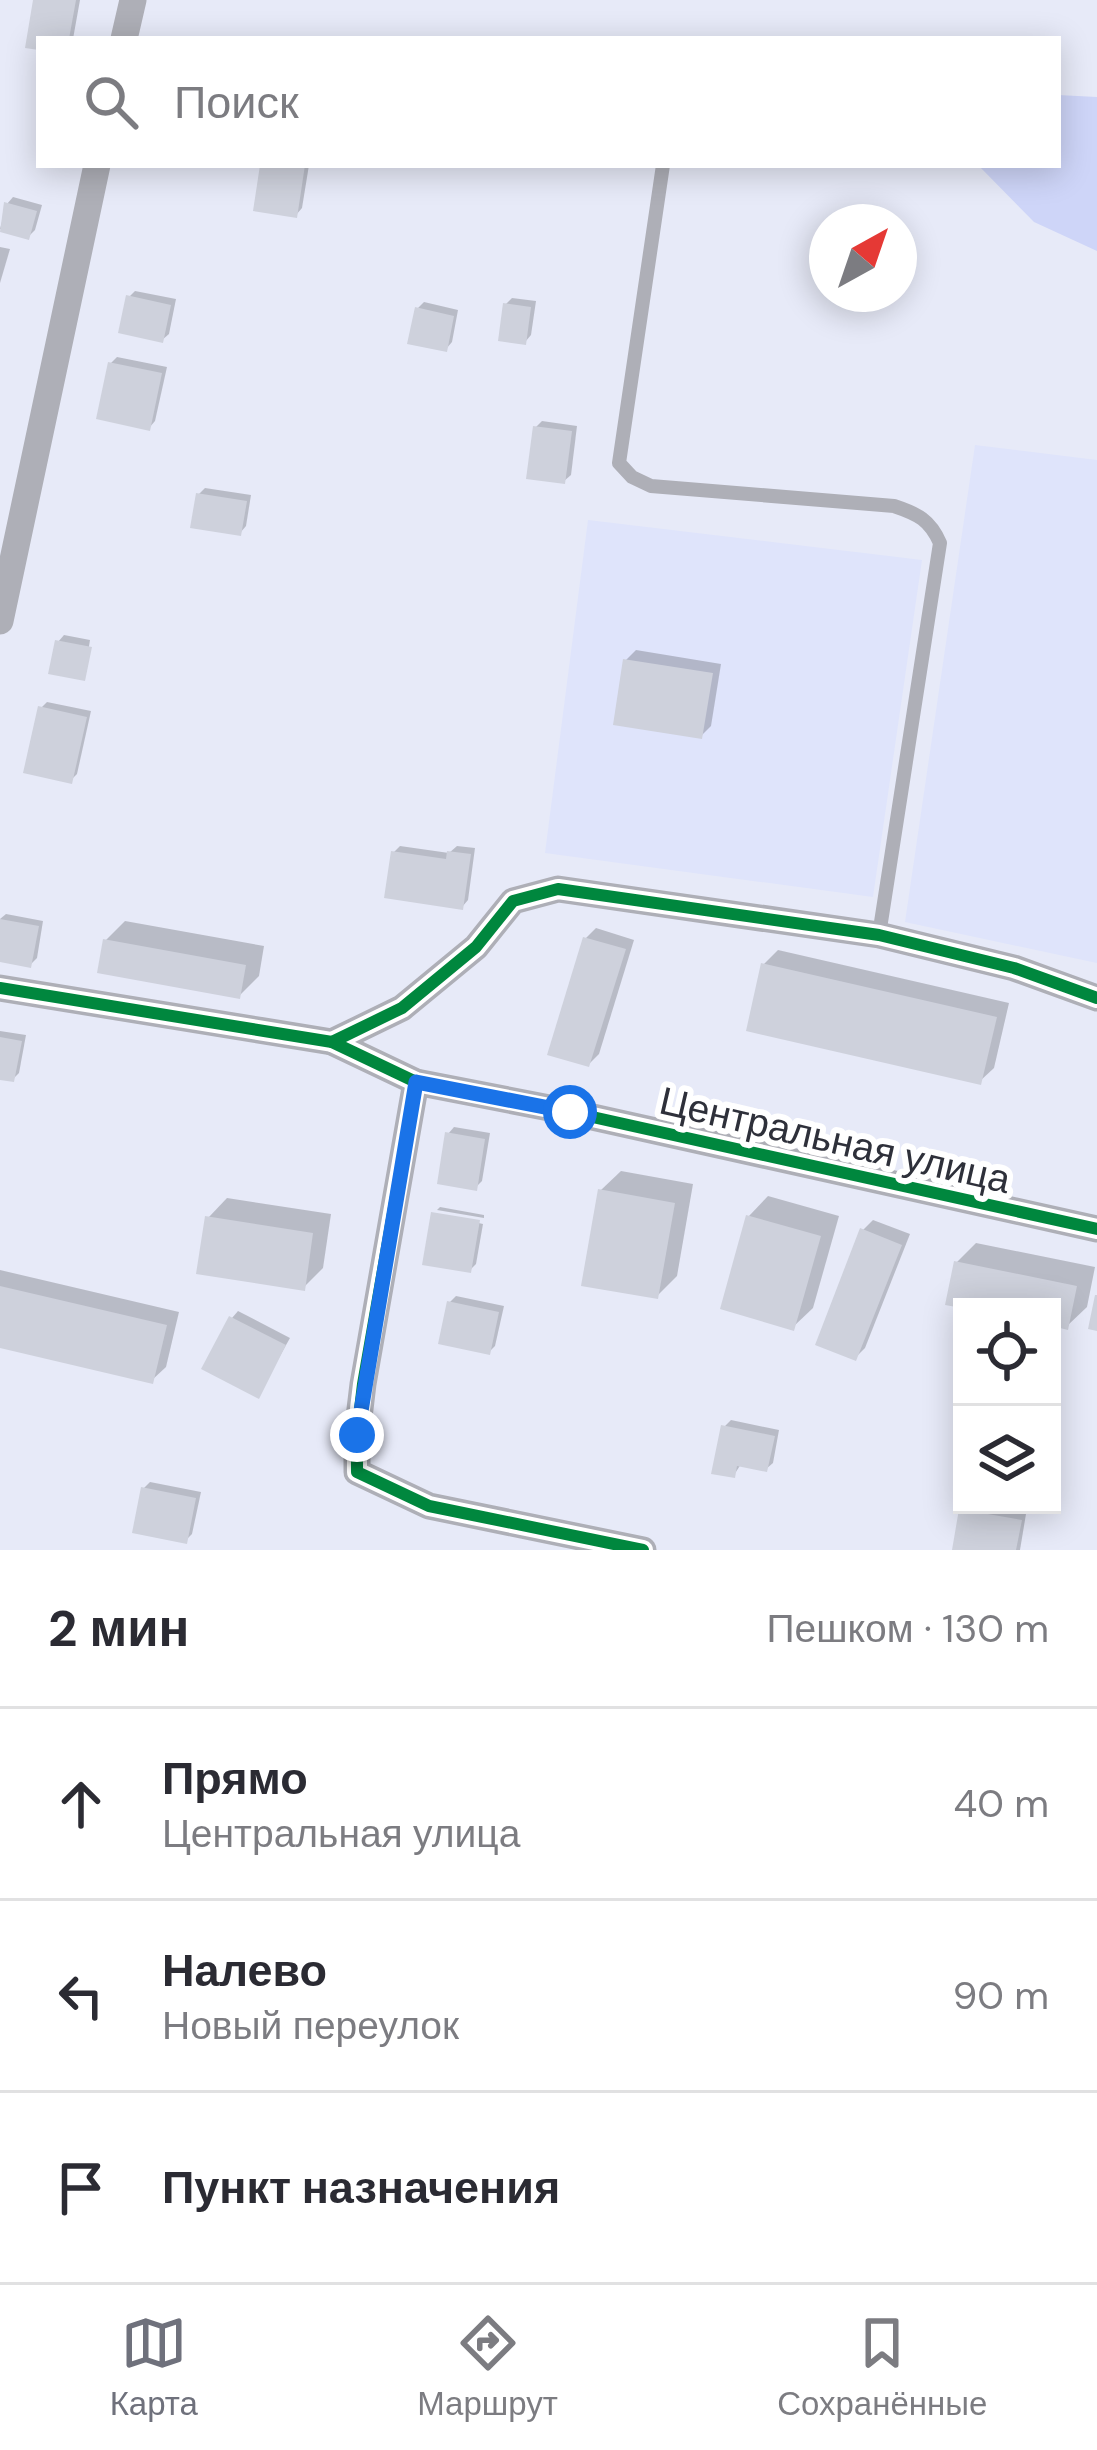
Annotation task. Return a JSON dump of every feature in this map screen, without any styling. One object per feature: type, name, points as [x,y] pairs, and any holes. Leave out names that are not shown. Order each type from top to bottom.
[{"type":"street","points":[[125,36],[133,0]]},
{"type":"street","points":[[0,621],[97,168]]},
{"type":"street","points":[[332,1042],[402,1008],[476,947],[512,901],[558,889],[879,935],[1014,968],[1097,998]]},
{"type":"street","name":"Центральная улица","points":[[0,988],[332,1042],[416,1082],[1097,1229]]},
{"type":"street","points":[[416,1082],[357,1435],[357,1472],[428,1506],[643,1550]]},
{"type":"lane","points":[[663,168],[620,463],[632,477],[651,486],[894,506],[933,526],[940,543],[879,935]]},
{"type":"shaded area","points":[[1061,95],[1097,97],[1097,251],[1034,222],[981,168],[1061,168]]},
{"type":"shaded area","points":[[975,445],[1097,460],[1097,963],[905,922]]},
{"type":"shaded area","points":[[588,520],[922,560],[873,897],[545,853]]},
{"type":"building","points":[[33,0],[76,0],[70,36],[36,36],[36,50],[25,48]]},
{"type":"building","points":[[260,168],[305,168],[297,218],[253,211]]},
{"type":"building","points":[[4,202],[37,211],[29,240],[0,232]]},
{"type":"building","points":[[126,295],[171,305],[163,343],[118,333]]},
{"type":"building","points":[[503,303],[531,307],[526,345],[498,341]]},
{"type":"building","points":[[415,307],[454,316],[447,352],[407,344]]},
{"type":"building","points":[[108,362],[162,373],[150,431],[96,419]]},
{"type":"building","points":[[533,426],[572,431],[565,484],[526,479]]},
{"type":"building","points":[[196,493],[247,501],[241,536],[190,528]]},
{"type":"building","points":[[55,640],[92,647],[85,681],[48,674]]},
{"type":"building","points":[[623,659],[713,673],[702,739],[613,725]]},
{"type":"building","points":[[38,706],[87,717],[72,784],[23,773]]},
{"type":"building","points":[[391,851],[446,859],[447,851],[471,854],[463,910],[384,898]]},
{"type":"building","points":[[0,919],[39,926],[31,968],[0,962]]},
{"type":"building","points":[[583,937],[626,949],[589,1067],[547,1055]]},
{"type":"building","points":[[103,939],[246,965],[240,999],[97,973]]},
{"type":"building","points":[[761,963],[997,1017],[981,1085],[746,1031]]},
{"type":"building","points":[[0,1037],[22,1041],[14,1082],[0,1080]]},
{"type":"building","points":[[445,1132],[485,1139],[477,1191],[437,1184]]},
{"type":"building","points":[[598,1189],[675,1203],[658,1299],[581,1286]]},
{"type":"building","points":[[431,1212],[480,1220],[471,1273],[422,1265]]},
{"type":"building","points":[[746,1215],[821,1236],[794,1331],[720,1309]]},
{"type":"building","points":[[205,1216],[313,1233],[305,1291],[196,1274]]},
{"type":"building","points":[[860,1228],[902,1245],[856,1361],[815,1345]]},
{"type":"building","points":[[954,1261],[1077,1286],[1068,1330],[1061,1328],[1061,1298],[953,1298],[953,1306],[945,1305]]},
{"type":"building","points":[[0,1286],[167,1325],[153,1384],[0,1348]]},
{"type":"building","points":[[1097,1295],[1097,1331],[1088,1329]]},
{"type":"building","points":[[447,1301],[499,1312],[490,1355],[438,1344]]},
{"type":"building","points":[[229,1316],[286,1345],[259,1399],[201,1369]]},
{"type":"building","points":[[721,1425],[775,1436],[767,1472],[737,1466],[735,1478],[711,1474]]},
{"type":"building","points":[[141,1487],[196,1498],[187,1544],[132,1533]]},
{"type":"building","points":[[958,1514],[1022,1520],[1016,1550],[952,1550]]},
{"type":"cycle path","points":[[332,1042],[402,1008],[476,947],[513,901],[558,889],[879,935],[1014,968],[1097,998]]},
{"type":"cycle path","points":[[0,988],[332,1042],[416,1082],[1097,1229]]},
{"type":"cycle path","points":[[416,1082],[363,1384],[357,1472],[429,1506],[643,1550]]},
{"type":"route","points":[[357,1435],[416,1082],[570,1112]]}]
